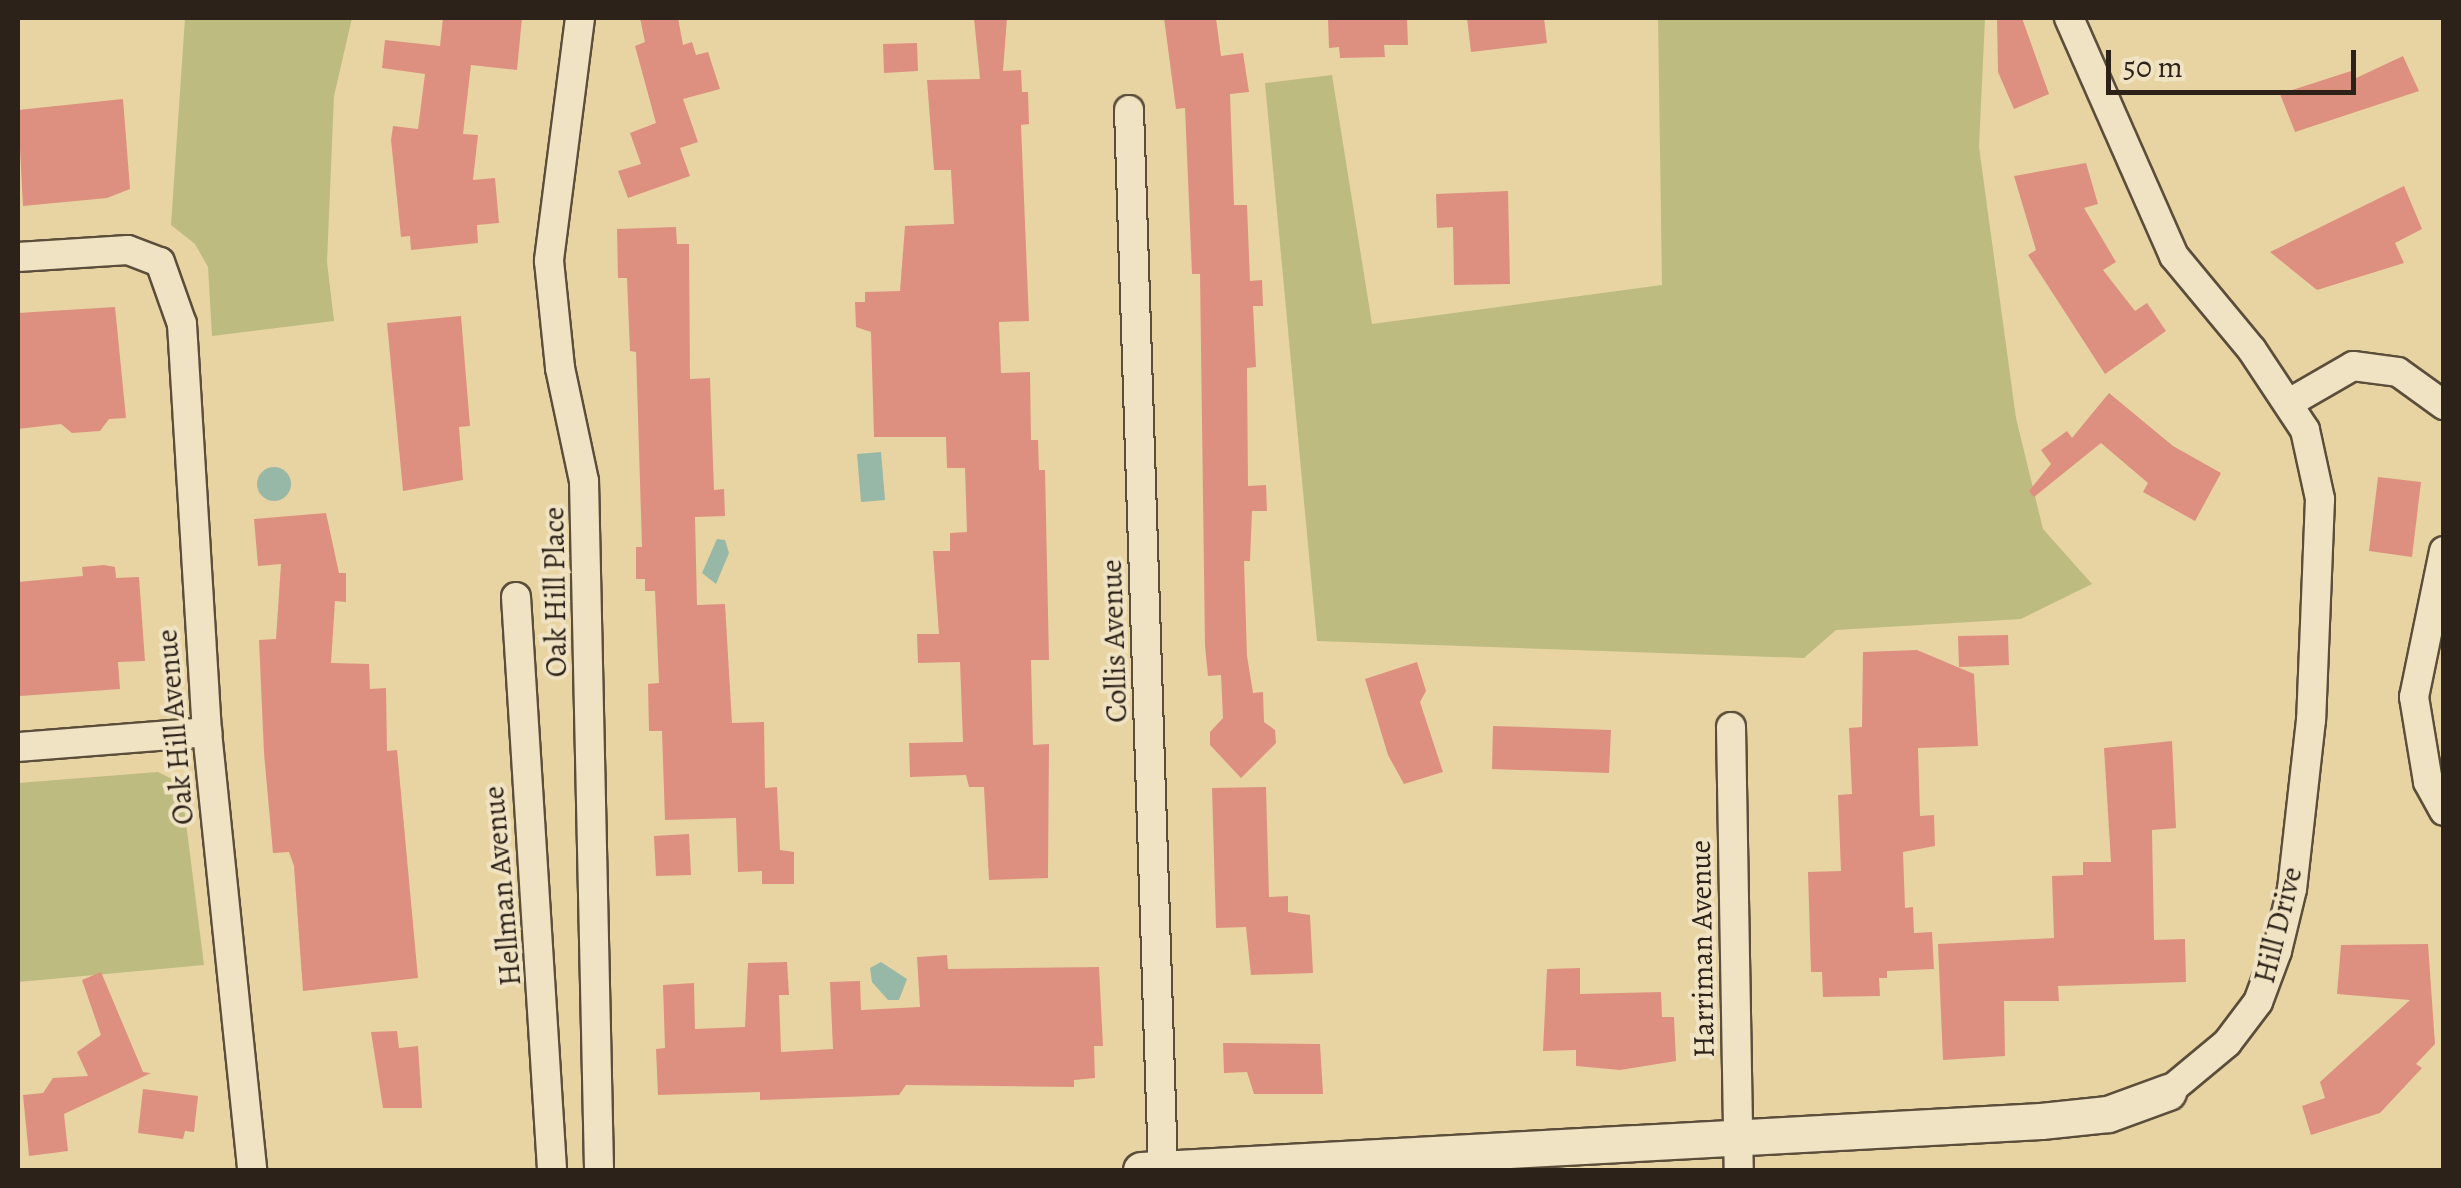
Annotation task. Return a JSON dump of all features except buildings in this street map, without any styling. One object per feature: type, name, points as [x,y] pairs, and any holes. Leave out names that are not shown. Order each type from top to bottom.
[{"type":"street","name":"Oak Hill Place","points":[[580,18],[549,261],[560,368],[584,481],[599,1170]]},
{"type":"street","name":"Hill Drive","points":[[1155,1170],[1738,1135],[2040,1122],[2108,1114],[2168,1092],[2227,1043],[2258,1002],[2292,889],[2317,655],[2320,499],[2316,465],[2288,403],[2174,256],[2069,18]]},
{"type":"street","name":"Collis Avenue","points":[[1129,110],[1155,1170]]},
{"type":"street","name":"Oak Hill Avenue","points":[[18,257],[128,250],[160,262],[182,324],[207,732],[252,1170]]},
{"type":"street","points":[[2288,403],[2353,366],[2398,372],[2444,405]]},
{"type":"street","points":[[2444,551],[2414,697],[2428,782],[2444,811]]},
{"type":"street","name":"Hellman Avenue","points":[[516,596],[552,1170]]},
{"type":"street","name":"Harriman Avenue","points":[[1731,727],[1739,1170]]},
{"type":"street","points":[[18,747],[207,732]]},
{"type":"shaded area","points":[[185,18],[352,18],[334,96],[327,262],[334,321],[212,336],[208,267],[195,244],[171,225]]},
{"type":"shaded area","points":[[1658,18],[1985,18],[1979,147],[2016,418],[2043,529],[2092,584],[2021,619],[1836,630],[1804,658],[1317,641],[1265,83],[1332,75],[1372,324],[1662,285]]},
{"type":"shaded area","points":[[881,452],[885,500],[861,502],[857,454]]},
{"type":"shaded area","points":[[274,467],[286,472],[291,484],[286,496],[274,501],[262,496],[257,484],[262,472]]},
{"type":"shaded area","points":[[717,539],[725,540],[729,553],[716,584],[702,573]]},
{"type":"shaded area","points":[[158,772],[172,779],[183,799],[204,965],[18,982],[18,783]]},
{"type":"shaded area","points":[[881,962],[907,979],[899,1000],[888,1000],[872,982],[870,968]]}]
